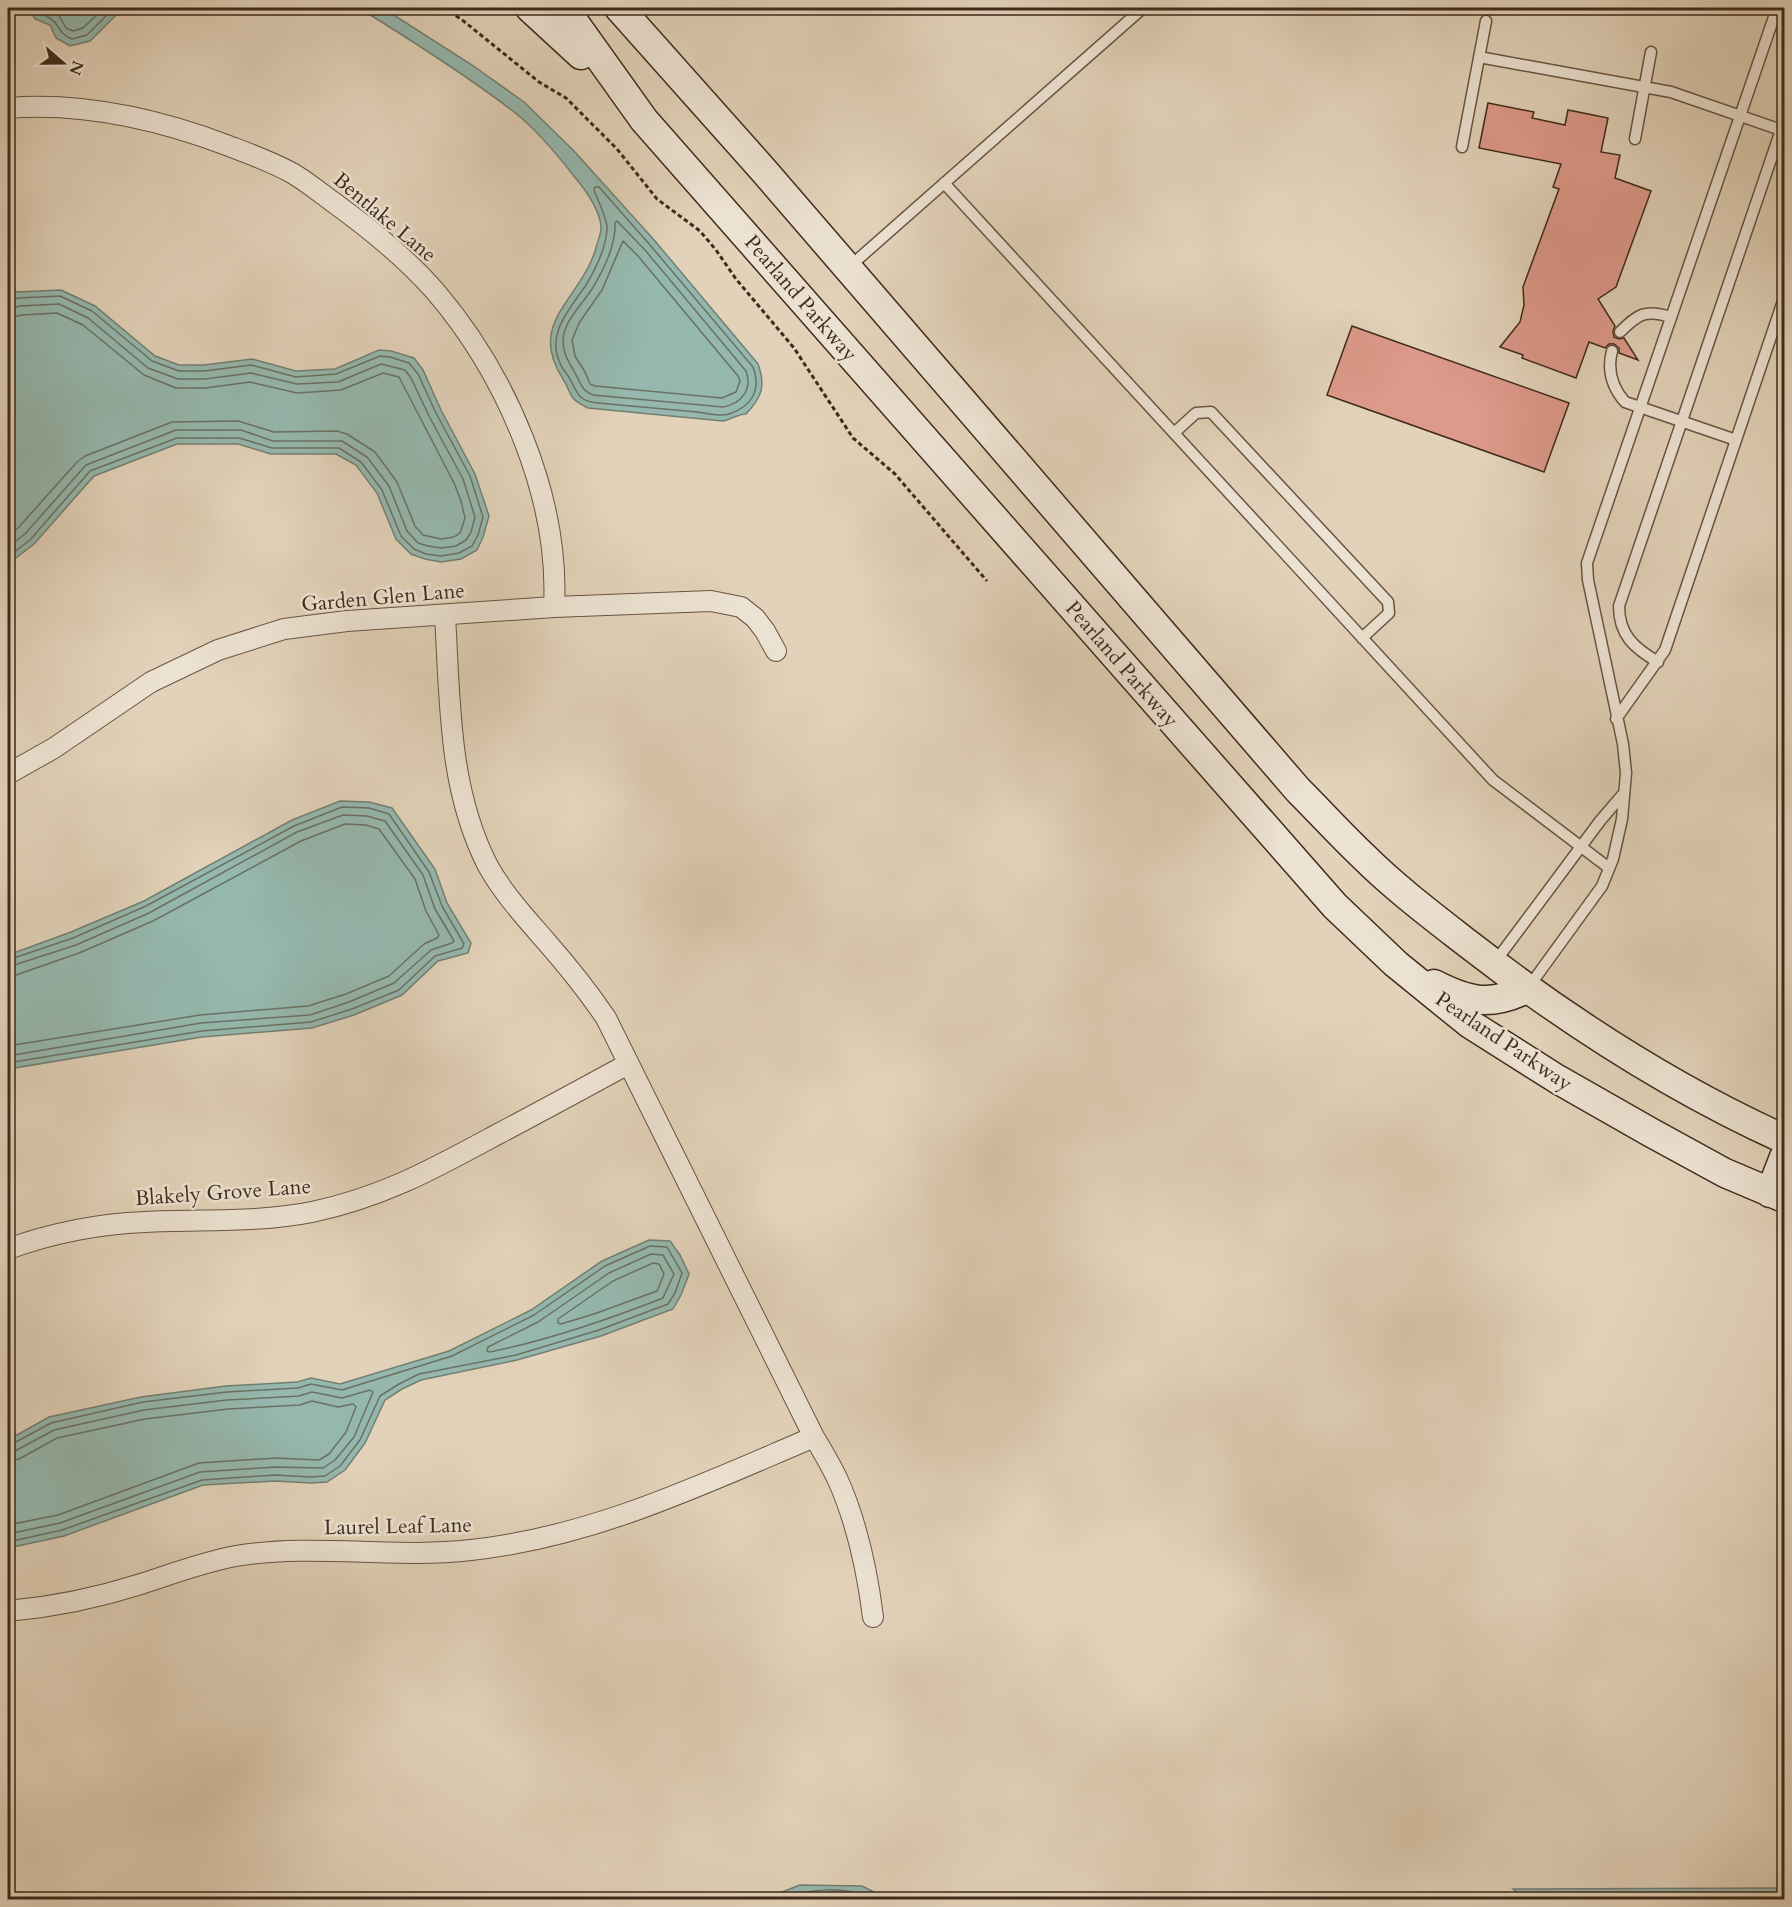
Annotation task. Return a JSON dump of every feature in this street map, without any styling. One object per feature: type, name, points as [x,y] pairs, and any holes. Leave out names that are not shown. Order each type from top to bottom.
[{"type":"main road","points":[[530,8],[540,14],[622,95],[644,120]]},
{"type":"main road","name":"Pearland Parkway","points":[[564,8],[644,120],[1335,906],[1396,964],[1470,1024],[1557,1079],[1725,1173],[1777,1195]]},
{"type":"main road","points":[[619,8],[848,268],[1298,790],[1362,856],[1424,909],[1576,1022],[1737,1118],[1785,1139]]},
{"type":"main road","points":[[631,8],[669,63]]},
{"type":"main road","points":[[1396,964],[1444,989],[1481,1002],[1511,997],[1528,988]]},
{"type":"main road","points":[[1777,1195],[1785,1156]]},
{"type":"street","name":"Bentlake Lane","points":[[8,108],[54,107],[128,115],[170,126],[255,156],[302,180],[378,237],[405,261],[435,292],[471,341],[499,386],[521,429],[548,523],[555,582],[554,607]]},
{"type":"street","name":"Garden Glen Lane","points":[[8,774],[54,748],[151,682],[218,650],[284,629],[347,621],[554,607],[711,601],[726,602],[741,607],[755,618],[776,651]]},
{"type":"street","points":[[445,615],[455,765],[474,832],[489,867],[513,903],[587,989],[606,1018],[814,1437],[836,1476],[850,1509],[865,1562],[873,1617]]},
{"type":"street","name":"Blakely Grove Lane","points":[[8,1249],[39,1238],[78,1229],[147,1221],[281,1216],[310,1212],[375,1195],[424,1174],[628,1064]]},
{"type":"street","name":"Laurel Leaf Lane","points":[[8,1611],[36,1608],[106,1594],[204,1563],[237,1556],[304,1551],[433,1554],[474,1550],[559,1535],[599,1524],[664,1500],[814,1437]]},
{"type":"lane","points":[[848,268],[1143,8]]},
{"type":"lane","points":[[1528,988],[1602,886],[1610,868],[1622,819],[1626,773],[1623,744],[1588,580],[1587,563],[1777,8]]},
{"type":"lane","points":[[1462,147],[1486,21]]},
{"type":"lane","points":[[1635,139],[1652,52]]},
{"type":"lane","points":[[1479,57],[1671,92],[1783,128],[1619,606],[1619,620],[1626,636],[1646,655],[1658,662]]},
{"type":"lane","points":[[944,183],[1493,780],[1610,868]]},
{"type":"lane","points":[[1616,719],[1665,650],[1785,298]]},
{"type":"lane","points":[[1620,332],[1641,314],[1652,312],[1671,317]]},
{"type":"lane","points":[[1612,351],[1610,376],[1616,392],[1626,402],[1736,440]]},
{"type":"lane","points":[[1174,433],[1196,413],[1210,412],[1388,602],[1389,614],[1362,638]]},
{"type":"lane","points":[[1494,963],[1581,846],[1624,793]]},
{"type":"path","points":[[443,8],[461,19],[539,82],[566,98],[617,150],[657,199],[700,231],[736,279],[794,348],[853,438],[895,474],[987,581]]},
{"type":"water","points":[[29,8],[123,8],[90,41],[70,46],[56,38],[50,25],[35,19]]},
{"type":"water","points":[[359,8],[386,10],[472,65],[524,102],[574,151],[655,241],[758,364],[762,379],[761,391],[756,402],[746,414],[723,421],[588,408],[571,396],[553,359],[550,342],[553,326],[589,266],[596,248],[601,229],[600,219],[591,199],[560,158],[522,119],[457,71]]},
{"type":"water","points":[[61,290],[95,306],[155,356],[179,365],[204,365],[252,359],[296,371],[335,369],[379,350],[414,358],[423,370],[475,474],[489,516],[477,550],[461,559],[441,562],[411,554],[396,539],[377,493],[356,465],[336,454],[271,454],[238,444],[177,444],[94,476],[34,544],[8,564],[8,296],[16,292]]},
{"type":"water","points":[[340,801],[369,802],[392,808],[435,869],[447,903],[471,943],[468,953],[438,961],[402,995],[354,1015],[312,1028],[202,1037],[8,1069],[8,955],[71,932],[144,901],[292,820]]},
{"type":"water","points":[[649,1240],[670,1241],[689,1274],[673,1309],[601,1336],[517,1360],[421,1380],[402,1389],[385,1400],[365,1443],[345,1470],[327,1482],[275,1481],[203,1485],[64,1536],[8,1548],[8,1440],[49,1417],[141,1397],[226,1386],[297,1382],[311,1378],[340,1384],[449,1351],[531,1310],[602,1261]]},
{"type":"water","points":[[800,1885],[862,1886],[888,1899],[764,1899]]},
{"type":"water","points":[[1784,1888],[1784,1900],[1526,1900],[1513,1889]]},
{"type":"building","points":[[1488,103],[1534,112],[1532,118],[1565,125],[1568,110],[1608,118],[1601,152],[1620,155],[1615,178],[1651,191],[1616,287],[1598,299],[1615,326],[1614,337],[1624,338],[1638,360],[1619,353],[1619,348],[1614,344],[1609,344],[1605,348],[1589,342],[1576,378],[1522,358],[1523,355],[1500,347],[1520,322],[1524,305],[1523,287],[1559,189],[1553,187],[1561,164],[1479,148]]},
{"type":"building","points":[[1352,326],[1569,403],[1544,472],[1327,395]]}]
